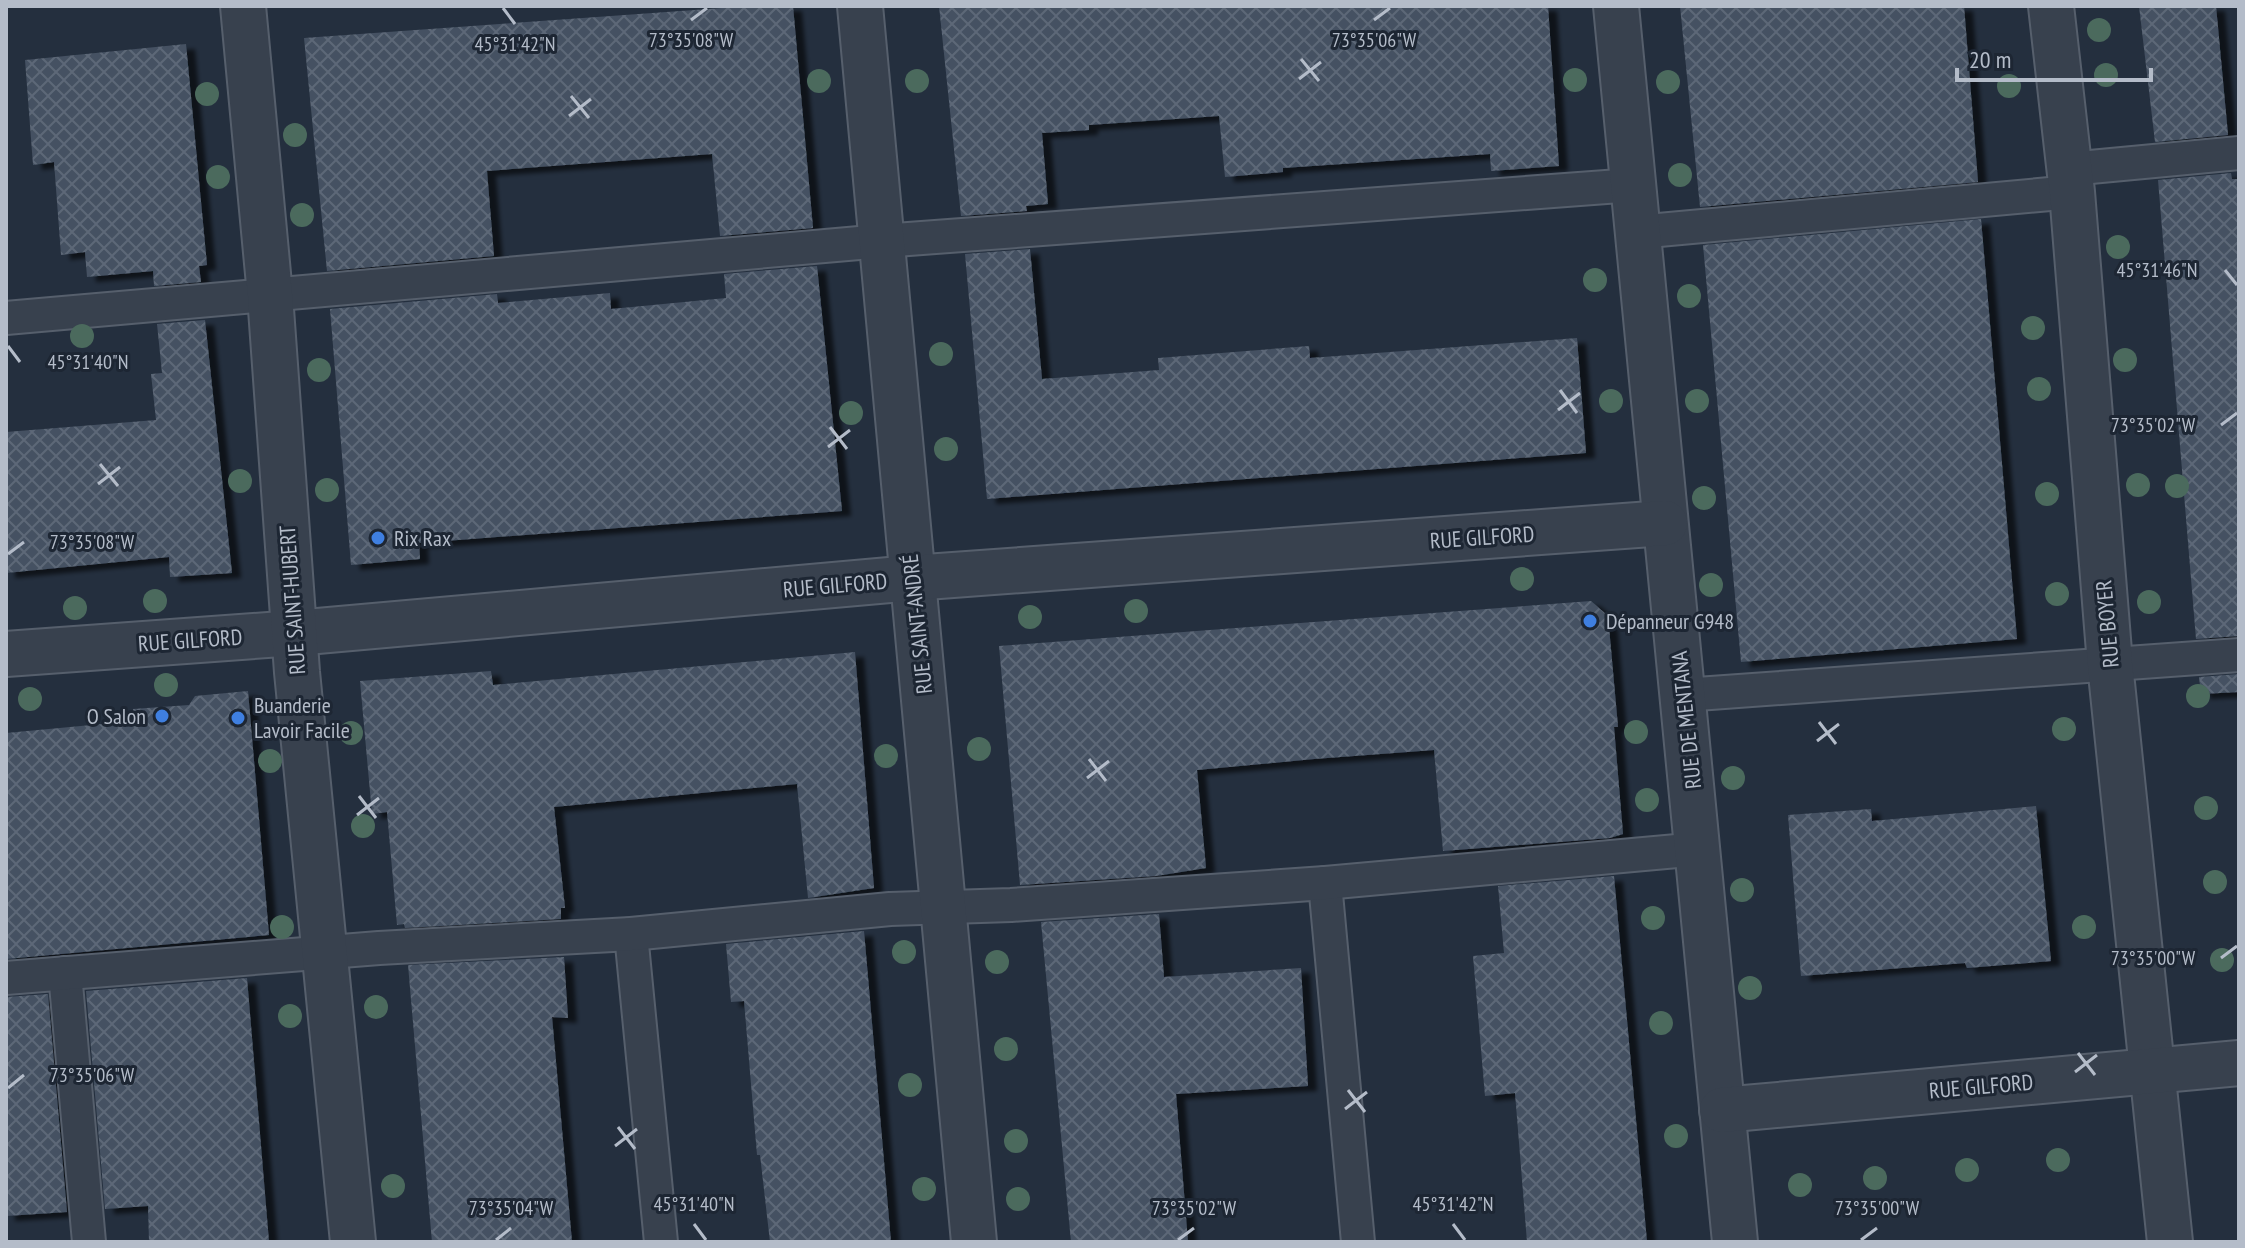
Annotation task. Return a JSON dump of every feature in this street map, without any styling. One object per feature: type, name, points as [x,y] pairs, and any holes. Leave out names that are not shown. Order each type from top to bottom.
[{"type":"street","name":"RUE SAINT-HUBERT","points":[[243,6],[270,295],[295,633],[353,1242]]},
{"type":"street","name":"RUE SAINT-ANDRÉ","points":[[860,6],[974,1242]]},
{"type":"street","name":"RUE DE MENTANA","points":[[1616,6],[1735,1242]]},
{"type":"street","name":"RUE BOYER","points":[[2051,6],[2070,180],[2110,664],[2170,1242]]},
{"type":"street","name":"RUE GILFORD","points":[[6,654],[295,633],[912,578],[1665,523]]},
{"type":"street","name":"RUE GILFORD","points":[[1722,1110],[2239,1063]]},
{"type":"lane","points":[[1637,232],[2070,180],[2239,153]]},
{"type":"lane","points":[[6,318],[882,241],[1633,185]]},
{"type":"lane","points":[[1683,695],[2239,655]]},
{"type":"lane","points":[[6,978],[324,953],[631,934],[943,907],[1325,883],[1699,849]]},
{"type":"lane","points":[[1325,883],[1358,1242]]},
{"type":"lane","points":[[631,934],[661,1242]]},
{"type":"lane","points":[[65,973],[89,1242]]},
{"type":"building","points":[[750,6],[793,6],[813,228],[720,236],[712,154],[487,171],[494,256],[327,271],[304,38]]},
{"type":"building","points":[[939,6],[1548,6],[1559,166],[1491,171],[1490,154],[1283,168],[1283,172],[1225,177],[1219,116],[1089,125],[1089,130],[1042,133],[1048,204],[1026,206],[1027,211],[961,216]]},
{"type":"building","points":[[1680,6],[1964,6],[1978,182],[1700,207]]},
{"type":"building","points":[[2139,6],[2216,6],[2228,135],[2155,142]]},
{"type":"building","points":[[186,44],[207,265],[199,266],[201,282],[154,286],[153,271],[87,277],[85,252],[61,255],[54,162],[33,165],[25,60]]},
{"type":"building","points":[[2231,173],[2232,179],[2239,179],[2239,636],[2196,639],[2158,180]]},
{"type":"building","points":[[1981,219],[2017,639],[1741,662],[1703,245]]},
{"type":"building","points":[[1030,249],[1042,379],[1159,370],[1158,358],[1309,346],[1310,358],[1577,338],[1586,453],[987,499],[965,254]]},
{"type":"building","points":[[817,266],[842,511],[419,543],[420,559],[351,565],[330,309],[497,294],[498,303],[610,293],[611,309],[726,298],[724,274]]},
{"type":"building","points":[[205,320],[232,573],[170,577],[169,557],[6,573],[6,432],[156,420],[151,374],[162,373],[157,324]]},
{"type":"building","points":[[1591,601],[1608,616],[1623,834],[1610,838],[1443,851],[1434,750],[1314,759],[1197,770],[1206,868],[1156,876],[1020,885],[999,646]]},
{"type":"building","points":[[855,652],[874,888],[808,898],[797,784],[554,807],[565,908],[561,908],[561,919],[405,928],[404,924],[397,925],[387,812],[372,814],[360,681],[491,671],[493,685]]},
{"type":"building","points":[[2239,674],[2239,692],[2201,694],[2199,677]]},
{"type":"building","points":[[248,691],[269,935],[6,959],[6,733],[134,721],[133,709],[189,705],[195,696]]},
{"type":"building","points":[[2036,806],[2051,961],[1967,968],[1965,963],[1801,976],[1788,815],[1871,809],[1872,821]]},
{"type":"building","points":[[1614,876],[1647,1242],[1527,1242],[1515,1093],[1485,1096],[1473,956],[1504,953],[1498,886]]},
{"type":"building","points":[[1159,914],[1164,977],[1301,968],[1308,1086],[1176,1094],[1188,1242],[1071,1242],[1041,922]]},
{"type":"building","points":[[864,931],[891,1242],[770,1242],[760,1155],[757,1155],[744,1001],[731,1002],[726,944]]},
{"type":"building","points":[[564,957],[568,1018],[552,1017],[572,1242],[432,1242],[408,965]]},
{"type":"building","points":[[247,978],[269,1242],[149,1242],[148,1206],[105,1209],[86,991]]},
{"type":"building","points":[[48,994],[67,1212],[6,1216],[6,997]]},
{"type":"place","name":"Rix Rax","points":[[378,538]]},
{"type":"place","name":"Dépanneur G948","points":[[1590,621]]},
{"type":"place","name":"O Salon","points":[[162,716]]},
{"type":"place","name":"Buanderie Lavoir Facile","points":[[238,718]]}]
